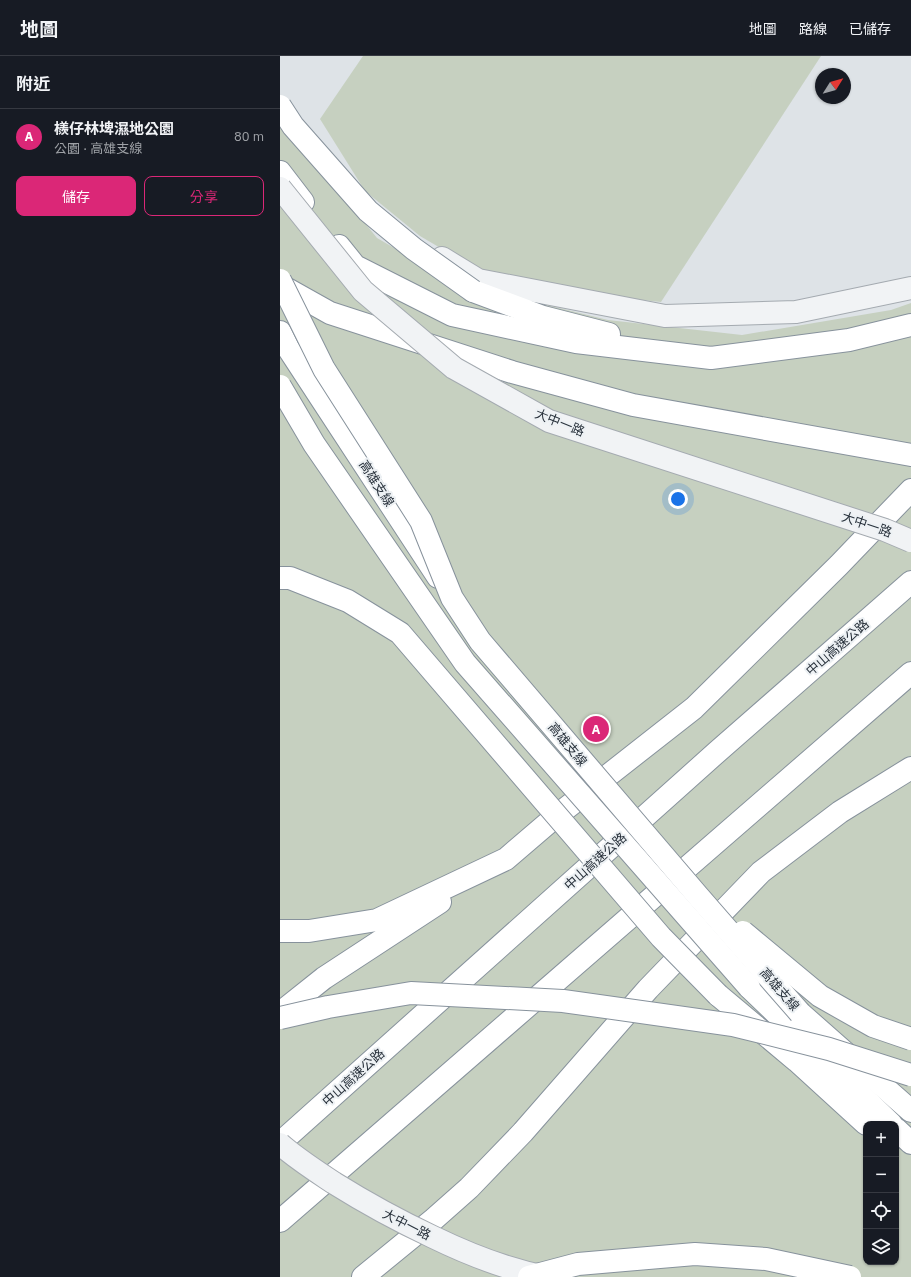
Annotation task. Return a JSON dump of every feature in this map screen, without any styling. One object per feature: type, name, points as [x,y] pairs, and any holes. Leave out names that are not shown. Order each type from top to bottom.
[{"type":"highway","points":[[280,107],[293,126],[368,211],[414,249],[473,291],[543,317],[712,358]]},
{"type":"highway","points":[[280,172],[355,266],[452,315],[576,342],[712,358],[849,340],[911,325]]},
{"type":"highway","points":[[280,280],[324,369],[421,521],[452,598]]},
{"type":"highway","points":[[280,285],[330,313],[512,372],[632,405],[911,455]]},
{"type":"highway","name":"高雄支線","points":[[280,332],[288,348],[480,641],[800,1013],[908,1108]]},
{"type":"highway","name":"高雄支線","points":[[280,386],[314,444],[465,663],[749,987],[888,1121]]},
{"type":"highway","points":[[280,1013],[324,978],[506,859],[555,817],[694,708],[839,565],[911,490]]},
{"type":"highway","points":[[280,578],[290,578],[348,601],[400,633],[661,937],[718,995],[797,1061],[863,1121]]},
{"type":"highway","name":"中山高速公路","points":[[280,1144],[716,752],[911,582]]},
{"type":"highway","points":[[280,1221],[911,673]]},
{"type":"highway","points":[[363,1277],[434,1219],[468,1188],[524,1132],[648,989],[761,872],[840,812],[911,768]]},
{"type":"highway","points":[[280,931],[309,931],[377,920],[506,859]]},
{"type":"highway","points":[[698,896],[820,996],[873,1026],[911,1039]]},
{"type":"highway","points":[[280,1018],[328,1007],[411,993],[563,1001],[733,1025],[829,1049],[911,1075]]},
{"type":"highway","points":[[899,1131],[911,1143]]},
{"type":"highway","points":[[899,1142],[911,1148]]},
{"type":"highway","points":[[529,1277],[578,1264],[695,1254],[766,1259],[850,1277]]},
{"type":"street","points":[[280,107],[284,119],[358,207],[478,280],[665,316],[796,312],[911,288]]},
{"type":"street","name":"大中一路","points":[[280,188],[364,291],[454,368],[549,421],[886,530],[911,541]]},
{"type":"street","name":"大中一路","points":[[280,1144],[294,1156],[367,1204],[410,1226],[483,1259],[521,1272],[546,1277]]},
{"type":"green space","points":[[363,56],[821,56],[661,302],[556,291],[483,273],[420,236],[365,191],[320,119]]},
{"type":"green space","points":[[280,118],[377,238],[453,282],[608,320],[742,335],[891,310],[911,303],[911,1277],[280,1277]]},
{"type":"place","name":"檨仔林埤濕地公園","points":[[596,729]]}]
